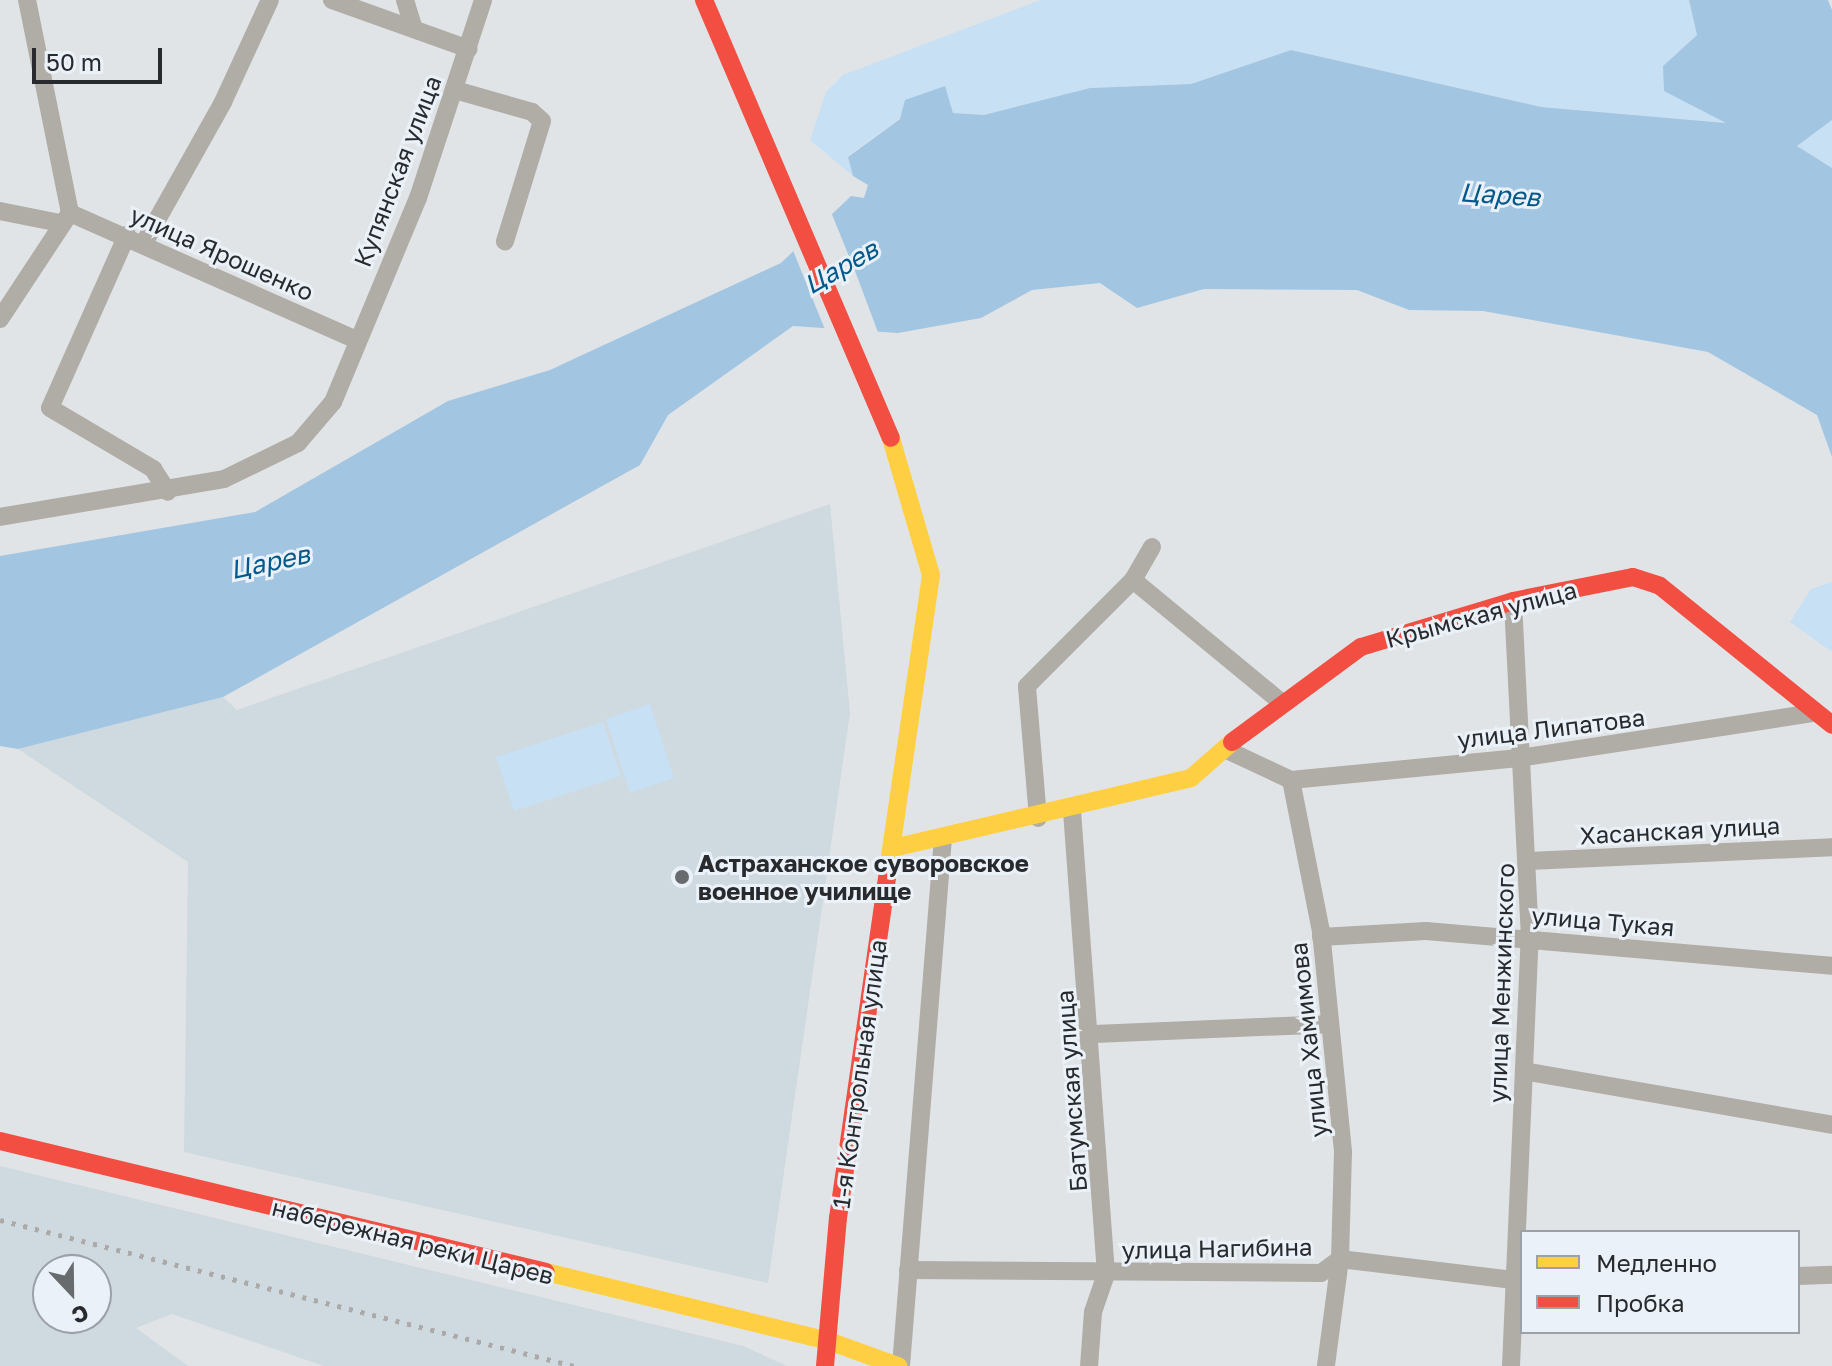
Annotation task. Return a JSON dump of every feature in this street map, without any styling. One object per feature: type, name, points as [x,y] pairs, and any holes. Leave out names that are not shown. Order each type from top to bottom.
[{"type":"street","points":[[0,319],[65,218],[37,41],[27,0]]},
{"type":"street","points":[[0,517],[168,492],[153,469],[50,408],[135,239],[223,102],[270,0]]},
{"type":"street","points":[[332,0],[469,49]]},
{"type":"street","points":[[405,0],[414,29]]},
{"type":"street","name":"Купянская улица","points":[[168,492],[224,479],[298,443],[333,402],[354,339],[418,198],[483,0]]},
{"type":"street","name":"1-я Контрольная улица","points":[[704,0],[731,54],[908,478],[931,575],[826,1340],[825,1366]]},
{"type":"street","points":[[455,90],[532,112],[542,121],[505,241]]},
{"type":"street","name":"улица Ярошенко","points":[[0,211],[65,218],[135,239],[354,339]]},
{"type":"street","points":[[1038,818],[1027,686],[1133,580],[1152,547]]},
{"type":"street","name":"Крымская улица","points":[[893,848],[1072,811],[1191,778],[1229,751],[1280,701],[1361,647],[1513,601],[1633,577],[1653,582],[1832,725]]},
{"type":"street","points":[[1133,580],[1280,701]]},
{"type":"street","name":"улица Менжинского","points":[[1511,1366],[1530,938],[1529,861],[1519,758],[1513,601]]},
{"type":"street","name":"улица Липатова","points":[[1291,780],[1519,758],[1814,713]]},
{"type":"street","points":[[1229,751],[1291,780]]},
{"type":"street","name":"улица Хамимова","points":[[1291,780],[1321,937],[1329,1024],[1341,1093],[1340,1259],[1326,1366]]},
{"type":"street","name":"Батумская улица","points":[[1072,811],[1094,1034],[1106,1274],[1093,1312],[1089,1366]]},
{"type":"street","points":[[900,1366],[943,837]]},
{"type":"street","name":"Хасанская улица","points":[[1529,861],[1832,847]]},
{"type":"street","name":"улица Тукая","points":[[1321,937],[1426,931],[1832,966]]},
{"type":"street","points":[[1094,1034],[1329,1024]]},
{"type":"street","points":[[1524,1071],[1832,1125]]},
{"type":"street","name":"набережная реки Царев","points":[[0,1141],[826,1340],[900,1366]]},
{"type":"street","name":"улица Нагибина","points":[[908,1270],[1106,1274],[1321,1273],[1340,1259],[1516,1281]]},
{"type":"street","points":[[1800,1276],[1832,1275]]},
{"type":"shaded area","points":[[1040,0],[1689,0],[1697,35],[1663,66],[1728,123],[1541,107],[1291,50],[1191,84],[1090,88],[984,115],[953,113],[944,86],[848,156],[853,176],[810,140],[826,92],[843,75]]},
{"type":"shaded area","points":[[1832,120],[1832,168],[1797,146]]},
{"type":"shaded area","points":[[830,504],[850,713],[768,1283],[184,1152],[188,862],[18,749],[223,697],[237,710]]},
{"type":"shaded area","points":[[1832,582],[1832,652],[1790,622],[1811,589]]},
{"type":"shaded area","points":[[650,704],[674,778],[630,793],[606,719]]},
{"type":"shaded area","points":[[603,722],[621,776],[514,811],[496,757]]},
{"type":"shaded area","points":[[0,1166],[743,1346],[787,1366],[324,1366],[172,1314],[136,1328],[188,1366],[0,1366]]},
{"type":"water","name":"Царев","points":[[1689,0],[1828,0],[1832,10],[1832,120],[1797,146],[1832,168],[1832,457],[1817,415],[1708,352],[1483,311],[1409,310],[1357,290],[1204,289],[1137,308],[1100,283],[1032,290],[981,318],[898,333],[793,326],[668,415],[640,465],[223,697],[18,749],[0,746],[0,556],[255,512],[448,401],[550,370],[781,263],[851,196],[864,198],[868,185],[853,176],[848,157],[900,119],[905,100],[945,86],[953,113],[984,115],[1090,88],[1191,84],[1291,50],[1541,107],[1726,123],[1664,91],[1663,66],[1697,35]]},
{"type":"pier","points":[[831,212],[879,335],[826,332],[792,248]]},
{"type":"railway","points":[[0,1220],[574,1366]]},
{"type":"traffic: slow","points":[[887,877],[931,575],[891,438]]},
{"type":"traffic: slow","points":[[893,848],[1191,778],[1232,742]]},
{"type":"traffic: slow","points":[[546,1272],[826,1340],[898,1366]]},
{"type":"traffic: jam","points":[[704,0],[891,438]]},
{"type":"traffic: jam","points":[[1232,742],[1361,647],[1513,601],[1633,577],[1660,586],[1832,725]]},
{"type":"traffic: jam","points":[[825,1366],[838,1218],[887,877]]},
{"type":"traffic: jam","points":[[0,1141],[546,1272]]},
{"type":"place","name":"Астраханское суворовское военное училище","points":[[682,877]]}]
